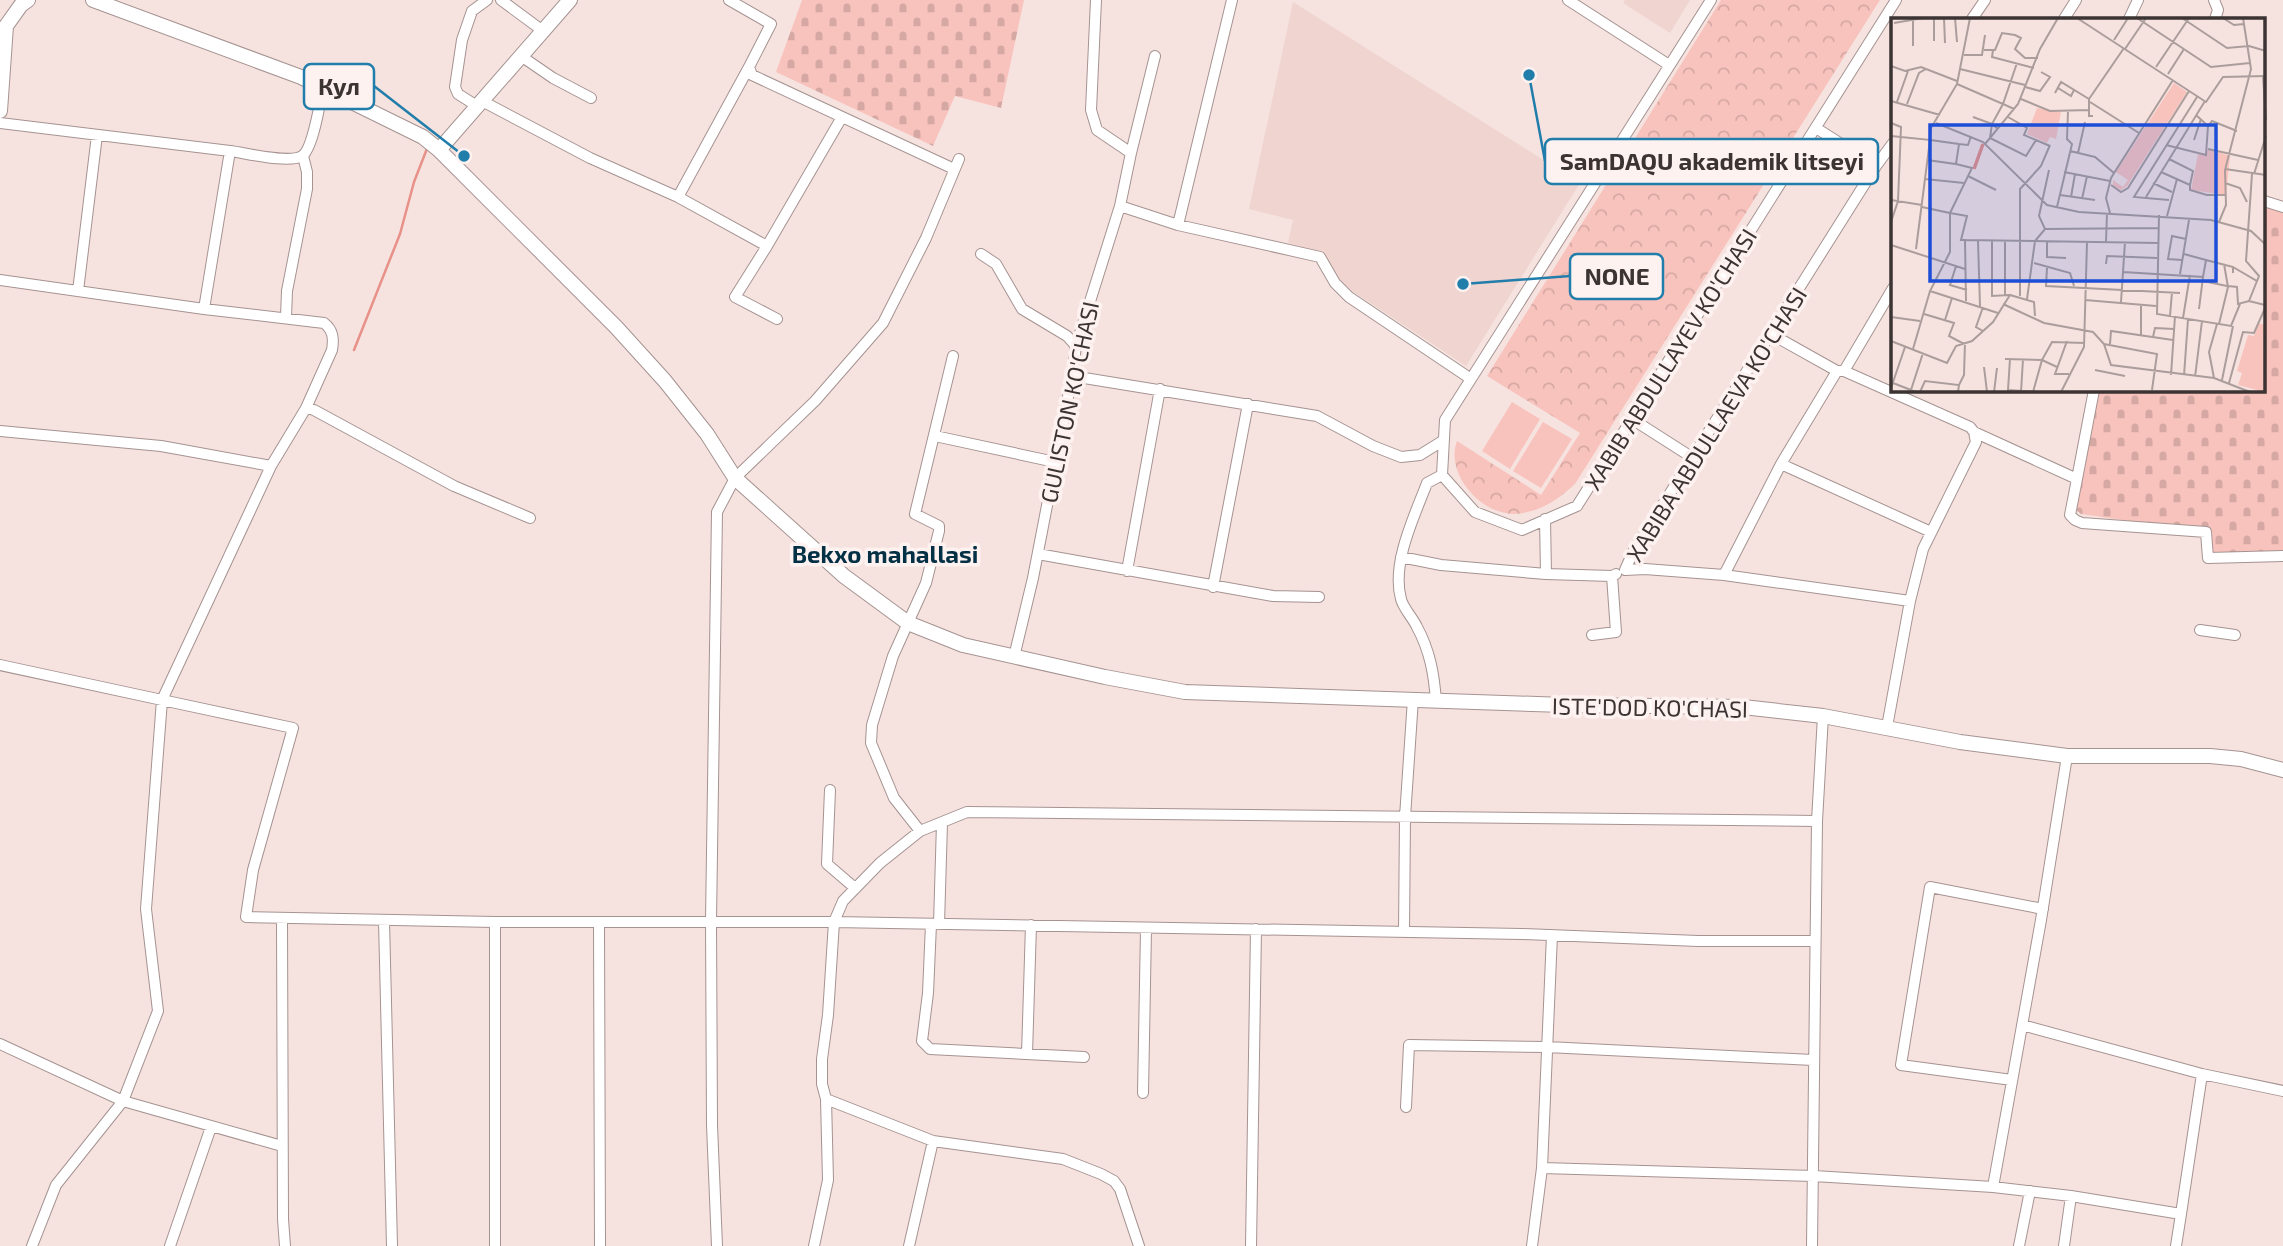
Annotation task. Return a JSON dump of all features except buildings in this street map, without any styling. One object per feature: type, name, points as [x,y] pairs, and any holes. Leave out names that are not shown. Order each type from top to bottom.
[{"type":"street","points":[[0,111],[6,26],[21,5],[28,0]]},
{"type":"street","name":"ISTE'DOD KO'CHASI","points":[[93,0],[301,77],[423,136],[632,345],[707,433],[735,478],[844,576],[908,623],[963,645],[1185,692],[1564,705],[1742,707],[1823,716],[1960,743],[2067,756],[2210,756],[2241,759],[2283,770]]},
{"type":"street","points":[[487,0],[472,11],[462,40],[455,87],[458,94],[678,197],[767,246]]},
{"type":"street","points":[[500,0],[544,31]]},
{"type":"street","points":[[439,150],[570,0]]},
{"type":"street","points":[[678,197],[771,24],[729,0]]},
{"type":"street","points":[[1096,0],[1091,110],[1097,130],[1131,153]]},
{"type":"street","points":[[1178,225],[1232,0]]},
{"type":"street","points":[[1567,0],[1670,65]]},
{"type":"street","points":[[1436,701],[1433,667],[1418,628],[1401,599],[1401,557],[1427,483],[1443,475],[1445,420],[1711,0]]},
{"type":"street","name":"XABIB ABDULLAYEV KO'CHASI","points":[[1443,475],[1475,512],[1522,530],[1577,506],[1896,0]]},
{"type":"street","points":[[1973,18],[1985,0]]},
{"type":"street","points":[[2065,18],[2076,0]]},
{"type":"street","points":[[2129,18],[2138,0]]},
{"type":"street","points":[[521,56],[554,79],[591,98]]},
{"type":"street","name":"GULISTON KO'CHASI","points":[[1014,657],[1038,554],[1076,346],[1120,206],[1155,56]]},
{"type":"street","points":[[717,1246],[712,1125],[711,921],[717,512],[735,478],[815,401],[883,323],[926,238],[957,164],[842,117],[752,75],[749,67]]},
{"type":"street","points":[[0,123],[292,160],[303,156],[309,147],[323,88]]},
{"type":"street","points":[[777,319],[735,297],[842,117]]},
{"type":"street","points":[[1816,128],[1875,166]]},
{"type":"street","points":[[78,291],[97,135]]},
{"type":"street","points":[[204,309],[230,151]]},
{"type":"street","points":[[286,317],[287,291],[307,189],[303,156]]},
{"type":"street","name":"XABIBA ABDULLAEVA KO'CHASI","points":[[1889,157],[1875,166],[1633,552],[1625,570],[1645,569],[1724,576],[1910,601]]},
{"type":"street","points":[[2266,202],[2283,207]]},
{"type":"street","points":[[1120,206],[1178,225],[1320,257],[1335,283],[1349,297],[1471,379]]},
{"type":"street","points":[[981,254],[996,264],[1022,310],[1067,335],[1076,346]]},
{"type":"street","points":[[0,280],[324,323],[331,328],[333,340],[332,350],[306,408],[271,466],[162,700],[146,909],[158,1011],[123,1101],[56,1185],[32,1246]]},
{"type":"street","points":[[1724,576],[1781,464],[1891,291]]},
{"type":"street","points":[[1771,334],[1841,371],[1970,427],[1974,432],[2077,479]]},
{"type":"street","points":[[920,831],[894,798],[871,743],[872,725],[893,656],[926,583],[939,531],[939,526],[915,514],[953,356]]},
{"type":"street","points":[[1072,376],[1317,416],[1373,446],[1401,457],[1420,455],[1444,440]]},
{"type":"street","points":[[1127,571],[1160,389]]},
{"type":"street","points":[[2094,392],[2070,515],[2075,520],[2082,523],[2206,532],[2208,558],[2283,556]]},
{"type":"street","points":[[1213,587],[1248,404]]},
{"type":"street","points":[[306,408],[454,486],[530,518]]},
{"type":"street","points":[[1632,419],[1693,458]]},
{"type":"street","points":[[0,431],[161,446],[271,466]]},
{"type":"street","points":[[1887,727],[1910,601],[1923,549],[1976,442],[1974,432]]},
{"type":"street","points":[[935,436],[1055,462]]},
{"type":"street","points":[[1781,464],[1931,532]]},
{"type":"street","points":[[1545,519],[1546,575]]},
{"type":"street","points":[[1038,554],[1213,587],[1273,596],[1319,597]]},
{"type":"street","points":[[1401,557],[1441,565],[1546,575],[1612,576],[1625,570]]},
{"type":"street","points":[[1592,635],[1616,632],[1612,576]]},
{"type":"street","points":[[2200,630],[2235,635]]},
{"type":"street","points":[[0,665],[293,728],[253,870],[246,918],[495,922],[834,922],[1552,935],[1698,941],[1815,941]]},
{"type":"street","points":[[1405,932],[1405,817],[1413,699]]},
{"type":"street","points":[[1812,1246],[1816,821],[1823,716]]},
{"type":"street","points":[[1993,1187],[2043,909],[2067,756]]},
{"type":"street","points":[[830,790],[827,864],[855,888]]},
{"type":"street","points":[[814,1246],[828,1180],[822,1059],[828,1016],[834,922],[842,901],[880,863],[920,831],[967,813],[1816,821]]},
{"type":"street","points":[[942,823],[935,924],[922,1041],[930,1049],[1084,1057]]},
{"type":"street","points":[[2012,1080],[1901,1065],[1930,887],[2043,909]]},
{"type":"street","points":[[282,919],[285,1246]]},
{"type":"street","points":[[384,921],[391,1246]]},
{"type":"street","points":[[495,922],[495,1246]]},
{"type":"street","points":[[599,922],[600,1246]]},
{"type":"street","points":[[1027,1054],[1031,925]]},
{"type":"street","points":[[1143,1093],[1146,929]]},
{"type":"street","points":[[1251,1246],[1256,929]]},
{"type":"street","points":[[1532,1246],[1542,1168],[1552,935]]},
{"type":"street","points":[[2022,1025],[2202,1074],[2283,1091]]},
{"type":"street","points":[[0,1044],[123,1101],[282,1146]]},
{"type":"street","points":[[1406,1107],[1409,1045],[1548,1047],[1813,1060]]},
{"type":"street","points":[[2177,1246],[2202,1074]]},
{"type":"street","points":[[826,1099],[933,1141],[1063,1159],[1101,1174],[1114,1181],[1120,1189],[1139,1246]]},
{"type":"street","points":[[170,1246],[211,1127]]},
{"type":"street","points":[[909,1246],[933,1141]]},
{"type":"street","points":[[1542,1168],[1814,1176],[1993,1187],[2071,1196],[2181,1214]]},
{"type":"street","points":[[2018,1246],[2030,1191]]},
{"type":"street","points":[[2064,1246],[2071,1196]]},
{"type":"shaded area","points":[[1625,0],[1690,0],[1670,33],[1623,3]]},
{"type":"shaded area","points":[[1293,2],[1580,183],[1466,366],[1352,291],[1339,279],[1324,253],[1288,243],[1293,220],[1249,209]]},
{"type":"green space","points":[[802,0],[1024,0],[1001,108],[955,96],[933,146],[776,72]]},
{"type":"green space","points":[[1721,0],[1880,0],[1575,484],[1557,499],[1538,509],[1509,514],[1495,510],[1482,503],[1462,481],[1455,454],[1457,441],[1541,495],[1580,433],[1487,376]]},
{"type":"green space","points":[[2266,203],[2283,208],[2283,556],[2208,558],[2206,532],[2081,514],[2075,509],[2097,392],[2266,392]]},
{"type":"green space","points":[[1512,402],[1540,419],[1510,469],[1482,451]]},
{"type":"green space","points":[[1543,422],[1572,439],[1541,488],[1513,471]]},
{"type":"waterway","points":[[354,350],[400,234],[414,182],[428,146]]},
{"type":"place","name":"SamDAQU akademik litseyi","points":[[1529,75]]},
{"type":"place","name":"Кул","points":[[464,156]]},
{"type":"place","name":"NONE","points":[[1463,284]]},
{"type":"district","name":"Bekxo mahallasi","points":[[885,553]]}]
